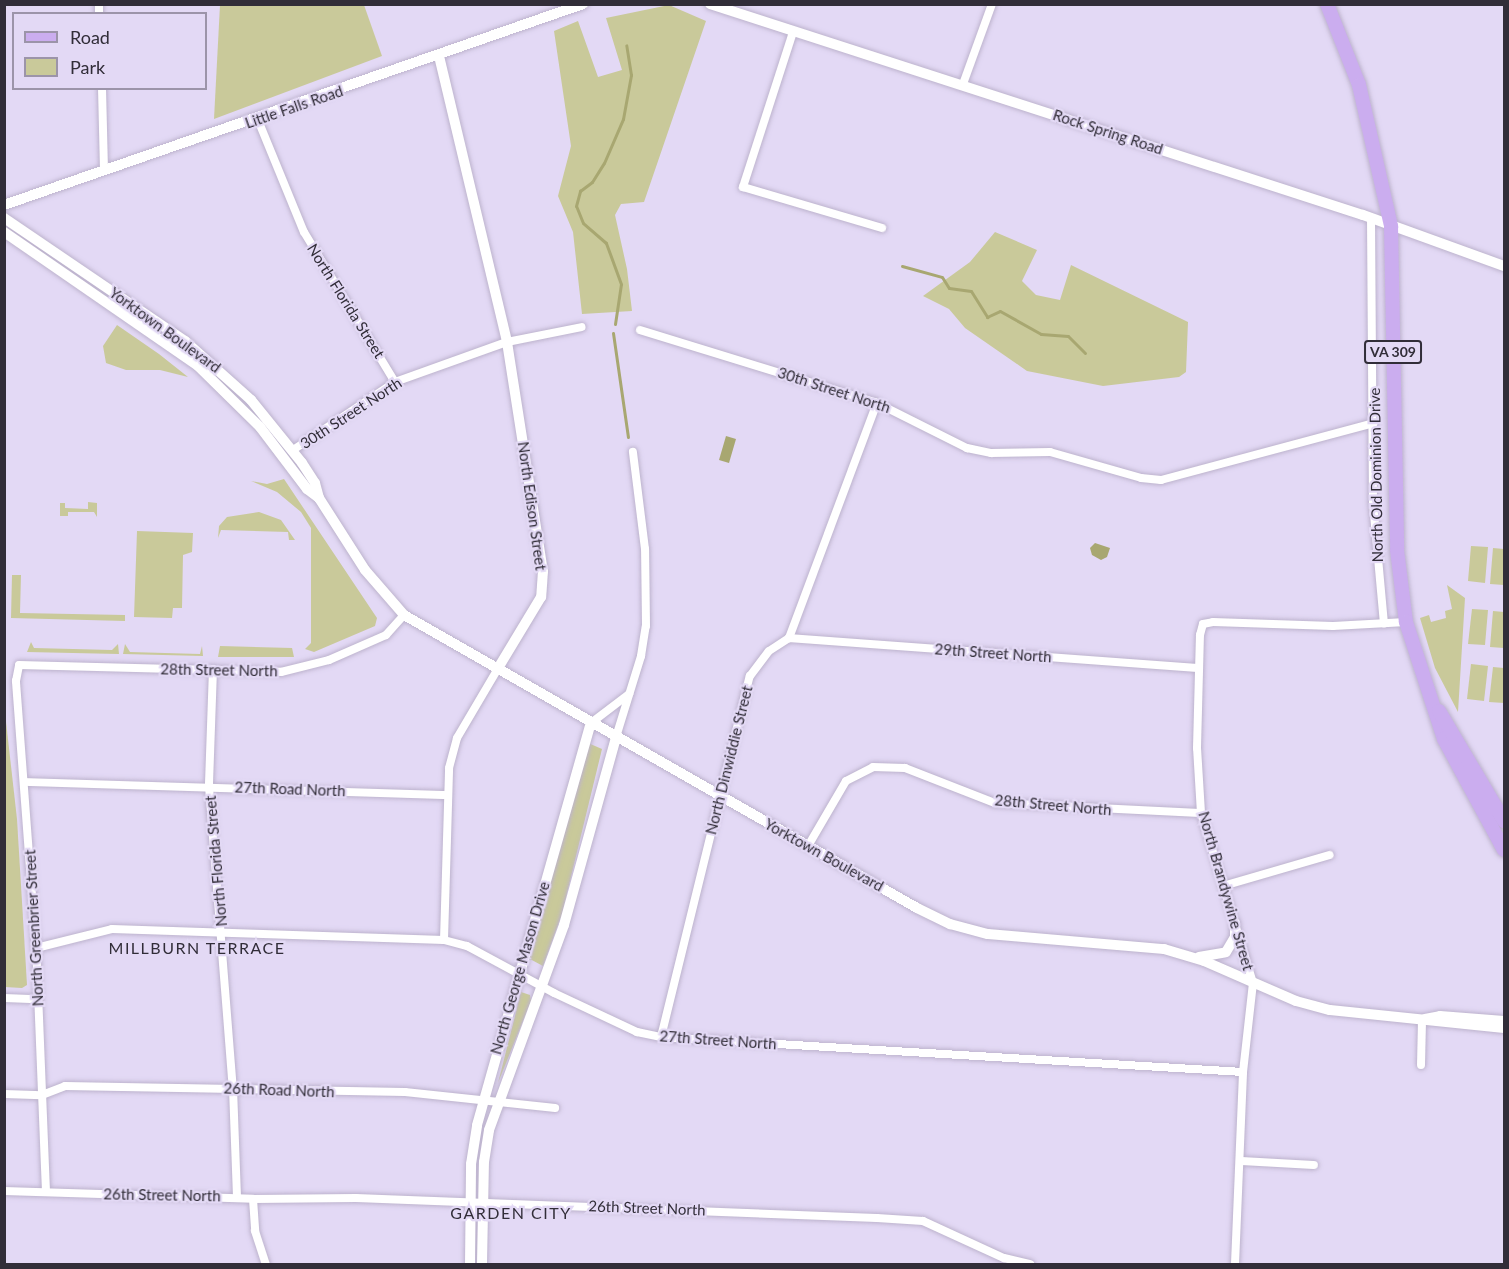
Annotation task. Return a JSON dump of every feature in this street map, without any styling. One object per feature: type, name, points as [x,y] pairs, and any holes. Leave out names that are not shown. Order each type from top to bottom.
[{"type":"main road","name":"VA 309","points":[[1327,4],[1359,85],[1391,226],[1397,550],[1406,622],[1444,739],[1504,850]]},
{"type":"main road","name":"VA 309","points":[[1434,704],[1454,731],[1504,821]]},
{"type":"street","name":"Little Falls Road","points":[[4,205],[258,120],[439,56],[551,10],[582,4]]},
{"type":"street","name":"Rock Spring Road","points":[[710,4],[963,84],[1371,218],[1504,266]]},
{"type":"street","points":[[963,84],[992,4]]},
{"type":"street","points":[[793,32],[743,186],[882,228]]},
{"type":"street","name":"North Edison Street","points":[[439,56],[507,342],[543,571],[541,597],[457,738],[448,768],[444,940]]},
{"type":"street","points":[[102,90],[104,171]]},
{"type":"street","name":"North Florida Street","points":[[258,120],[304,232],[395,382]]},
{"type":"street","name":"Yorktown Boulevard","points":[[4,218],[199,352],[251,400],[293,450],[315,483],[319,498],[371,578],[405,615],[497,670],[933,916],[969,930],[1010,937],[1147,946],[1193,957],[1313,1007],[1504,1028]]},
{"type":"street","name":"North Old Dominion Drive","points":[[1371,218],[1374,514],[1384,624]]},
{"type":"street","name":"Yorktown Boulevard","points":[[4,232],[198,366],[260,427],[307,489],[319,498]]},
{"type":"street","name":"30th Street North","points":[[293,450],[395,382],[507,342],[582,327]]},
{"type":"street","name":"30th Street North","points":[[640,330],[878,403],[967,447],[991,453],[1050,452],[1140,478],[1161,480],[1373,423]]},
{"type":"street","points":[[789,638],[878,403]]},
{"type":"street","name":"North George Mason Drive","points":[[482,1264],[483,1162],[496,1103],[564,926],[616,737],[641,656],[648,587],[633,452]]},
{"type":"street","name":"28th Street North","points":[[19,665],[281,672],[329,660],[386,635],[405,615]]},
{"type":"street","points":[[1384,624],[1406,622]]},
{"type":"street","name":"North Brandywine Street","points":[[1235,1264],[1243,1072],[1253,983],[1202,813],[1197,668],[1203,624],[1384,624]]},
{"type":"street","name":"29th Street North","points":[[789,638],[1197,668]]},
{"type":"street","name":"North Dinwiddie Street","points":[[661,1037],[750,676],[769,651],[789,638]]},
{"type":"street","name":"North Greenbrier Street","points":[[19,665],[16,681],[26,782],[36,948],[46,1192]]},
{"type":"street","name":"North Florida Street","points":[[213,669],[209,786],[233,1088],[237,1197]]},
{"type":"street","points":[[591,723],[629,694]]},
{"type":"street","name":"North George Mason Drive","points":[[470,1264],[471,1164],[482,1101],[591,723]]},
{"type":"street","name":"28th Street North","points":[[808,846],[846,781],[873,767],[905,768],[995,802],[1202,813]]},
{"type":"street","name":"27th Road North","points":[[26,782],[447,795]]},
{"type":"street","points":[[1223,886],[1330,855]]},
{"type":"street","points":[[1193,957],[1226,952],[1235,937],[1235,923]]},
{"type":"street","name":"27th Street North","points":[[36,948],[112,929],[444,940],[468,946],[541,987],[637,1032],[661,1037],[1243,1072]]},
{"type":"street","points":[[4,998],[37,999]]},
{"type":"street","name":"Yorktown Boulevard","points":[[1422,1020],[1440,1016],[1504,1021]]},
{"type":"street","points":[[1421,1065],[1422,1020]]},
{"type":"street","name":"26th Road North","points":[[4,1095],[42,1095],[65,1086],[405,1092],[555,1108]]},
{"type":"street","points":[[1241,1161],[1314,1165]]},
{"type":"street","name":"26th Street North","points":[[4,1191],[740,1210],[923,1221],[1004,1258],[1030,1264]]},
{"type":"street","points":[[253,1199],[255,1231],[266,1264]]},
{"type":"green space","points":[[220,5],[364,5],[382,56],[214,119]]},
{"type":"green space","points":[[669,5],[706,21],[644,202],[621,204],[615,215],[627,269],[632,311],[582,314],[573,232],[558,196],[571,146],[554,31],[578,21],[598,77],[622,70],[606,18]]},
{"type":"green space","points":[[995,232],[1037,250],[1022,281],[1036,295],[1060,300],[1071,265],[1188,322],[1186,372],[1179,377],[1103,386],[1027,371],[965,328],[949,309],[923,296],[970,262]]},
{"type":"green space","points":[[117,325],[188,377],[160,370],[126,370],[106,363],[103,346]]},
{"type":"green space","points":[[284,479],[377,618],[375,626],[314,652],[305,649],[311,643],[311,528],[301,512],[277,492],[251,481],[267,484]]},
{"type":"green space","points":[[88,502],[97,503],[97,517],[94,512],[68,512],[68,516],[60,516],[60,503],[65,503],[65,508],[88,509]]},
{"type":"green space","points":[[259,512],[281,520],[295,540],[289,540],[288,532],[221,530],[218,538],[219,526],[227,517]]},
{"type":"green space","points":[[137,531],[193,533],[192,552],[183,555],[182,608],[173,608],[172,618],[134,617]]},
{"type":"green space","points":[[1471,546],[1488,547],[1485,583],[1468,581]]},
{"type":"green space","points":[[1493,548],[1504,549],[1504,585],[1490,584]]},
{"type":"green space","points":[[12,575],[21,575],[20,613],[125,615],[125,621],[11,618]]},
{"type":"green space","points":[[1447,585],[1465,598],[1458,712],[1435,668],[1420,618],[1429,615],[1431,622],[1446,618],[1445,611],[1452,609]]},
{"type":"green space","points":[[1472,609],[1488,610],[1485,645],[1468,644]]},
{"type":"green space","points":[[1493,611],[1504,612],[1504,648],[1490,647]]},
{"type":"green space","points":[[31,642],[34,648],[112,650],[118,644],[119,654],[27,652]]},
{"type":"green space","points":[[125,644],[130,652],[200,654],[202,646],[203,656],[123,654]]},
{"type":"green space","points":[[220,646],[292,648],[294,657],[218,657]]},
{"type":"green space","points":[[1471,664],[1488,666],[1484,701],[1467,699]]},
{"type":"green space","points":[[1493,667],[1504,668],[1504,703],[1489,702]]},
{"type":"green space","points":[[4,704],[17,819],[27,985],[22,988],[5,987]]},
{"type":"green space","points":[[588,743],[602,749],[562,914],[543,966],[528,958]]},
{"type":"green space","points":[[521,992],[530,995],[531,1001],[498,1083]]},
{"type":"shaded area","points":[[726,436],[736,439],[729,463],[719,460]]},
{"type":"shaded area","points":[[1095,543],[1110,548],[1107,557],[1101,560],[1092,555],[1090,548]]},
{"type":"waterway","points":[[615,324],[621,284],[606,243],[583,223],[576,206],[580,191],[592,182],[604,163],[623,119],[631,75],[626,45]]},
{"type":"waterway","points":[[902,266],[942,277],[949,288],[971,291],[987,317],[1000,311],[1041,334],[1068,336],[1085,353]]},
{"type":"waterway","points":[[613,333],[628,437]]},
{"type":"district","name":"MILLBURN TERRACE","points":[[197,948]]},
{"type":"district","name":"GARDEN CITY","points":[[511,1213]]}]
